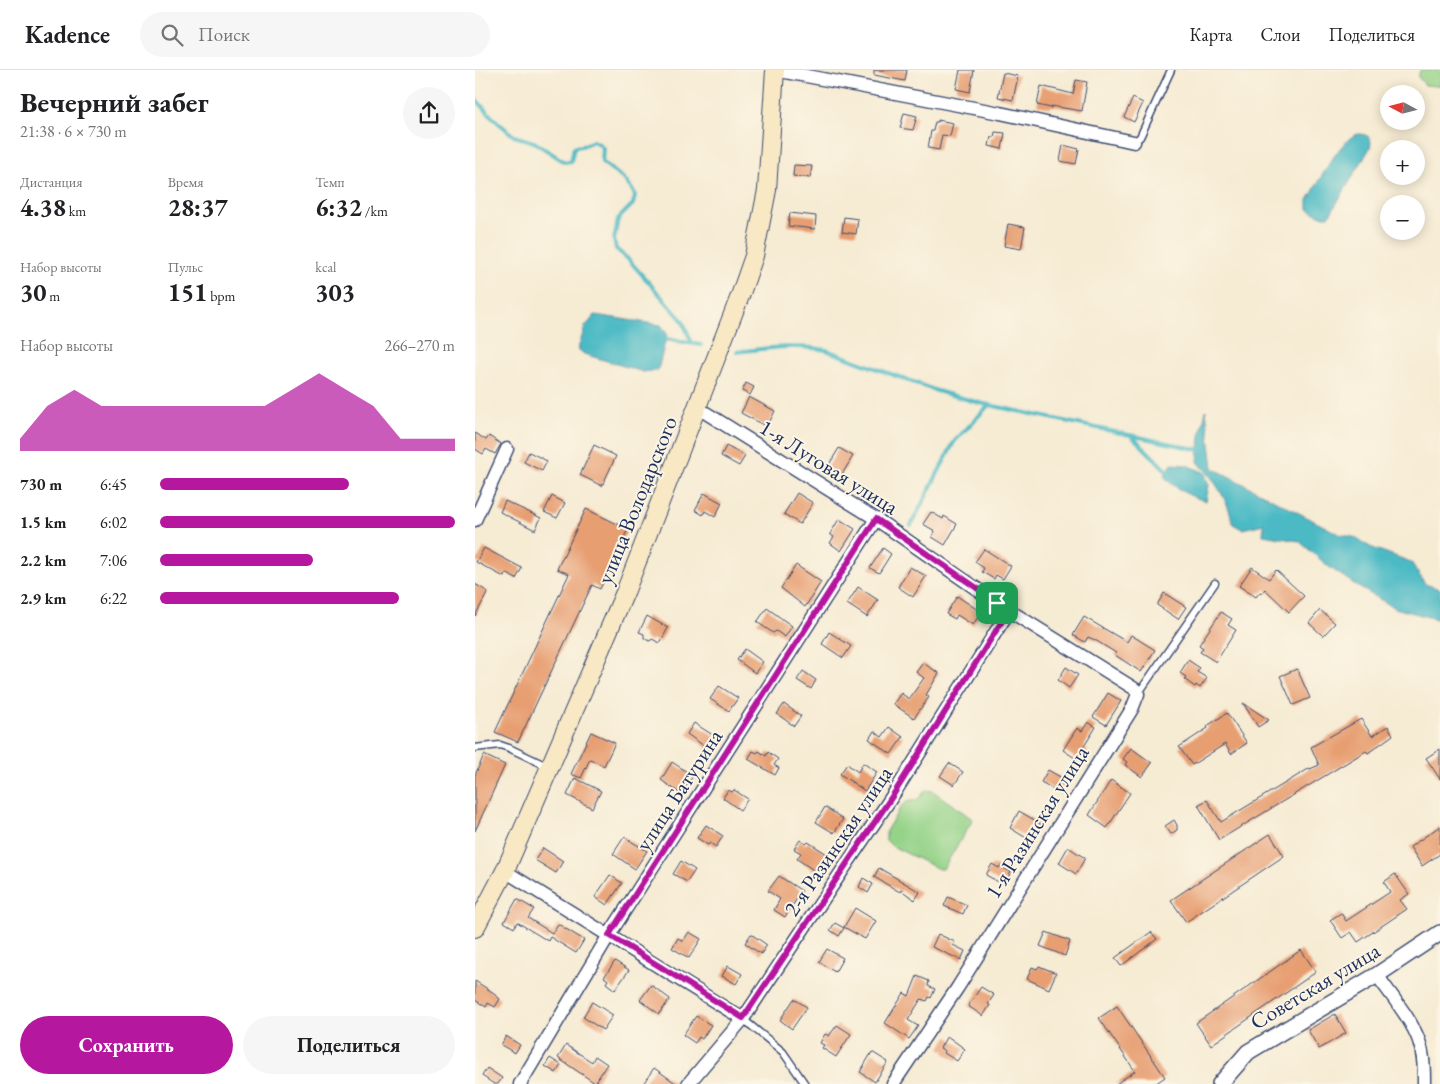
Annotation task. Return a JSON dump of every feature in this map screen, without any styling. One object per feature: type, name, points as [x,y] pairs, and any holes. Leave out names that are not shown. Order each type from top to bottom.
[{"type":"main road","name":"улица Володарского","points":[[475,928],[505,871],[626,590],[698,408],[748,272],[762,220],[767,190],[775,70]]},
{"type":"street","points":[[775,70],[1000,113],[1134,142]]},
{"type":"street","name":"1-я Луговая улица","points":[[698,408],[876,519],[1009,610],[1135,689],[1137,694]]},
{"type":"street","points":[[475,520],[507,450]]},
{"type":"street","name":"улица Батурина","points":[[520,1084],[609,935],[876,519]]},
{"type":"street","name":"2-я Разинская улица","points":[[687,1084],[743,1018],[895,792],[1009,610]]},
{"type":"street","name":"1-я Разинская улица","points":[[893,1084],[963,979],[1132,709],[1137,694]]},
{"type":"street","points":[[505,871],[743,1018]]},
{"type":"street","name":"Советская улица","points":[[1220,1084],[1247,1052],[1377,975],[1440,933]]},
{"type":"street","points":[[1377,975],[1404,1013],[1419,1040],[1423,1058],[1424,1084]]},
{"type":"lane","points":[[1134,142],[1140,136],[1171,70]]},
{"type":"lane","name":"1-я Разинская улица","points":[[1137,694],[1215,583]]},
{"type":"lane","points":[[475,748],[500,746],[509,748],[550,767]]},
{"type":"lane","points":[[743,1018],[783,1052],[805,1084]]},
{"type":"green space","points":[[1420,70],[1440,70],[1440,85],[1425,85],[1418,77]]},
{"type":"green space","points":[[926,790],[933,791],[971,818],[972,821],[943,869],[939,869],[892,846],[886,840],[886,831],[902,805],[918,799]]},
{"type":"water","points":[[1358,134],[1369,137],[1371,142],[1370,148],[1329,216],[1321,216],[1308,209],[1308,200],[1330,162],[1351,137]]},
{"type":"water","points":[[595,315],[661,325],[667,334],[658,370],[643,372],[584,354],[578,349],[585,327]]},
{"type":"water","points":[[1206,410],[1213,468],[1339,534],[1357,538],[1370,547],[1411,562],[1425,584],[1440,589],[1440,620],[1395,608],[1329,567],[1299,541],[1263,535],[1264,524],[1242,529],[1233,524],[1228,507],[1220,491],[1198,462],[1200,436]]},
{"type":"water","points":[[1172,464],[1186,465],[1204,472],[1209,485],[1206,501],[1183,492],[1164,476]]},
{"type":"building","points":[[874,70],[907,70],[905,81],[874,75]]},
{"type":"building","points":[[960,70],[974,70],[970,92],[956,89]]},
{"type":"building","points":[[1003,73],[1018,76],[1013,100],[998,97]]},
{"type":"building","points":[[1076,80],[1087,82],[1082,111],[1037,105],[1041,86],[1073,94]]},
{"type":"building","points":[[1133,98],[1143,103],[1134,122],[1124,117]]},
{"type":"building","points":[[904,113],[917,116],[913,130],[900,128]]},
{"type":"building","points":[[938,120],[953,123],[950,136],[942,135],[939,150],[928,148],[931,131],[933,131],[935,122],[938,122]]},
{"type":"building","points":[[995,132],[1005,133],[1002,149],[989,146],[991,137],[994,137]]},
{"type":"building","points":[[1063,145],[1079,149],[1076,164],[1060,161]]},
{"type":"building","points":[[794,165],[812,166],[810,178],[793,176]]},
{"type":"building","points":[[790,213],[816,216],[815,229],[788,226]]},
{"type":"building","points":[[844,217],[858,219],[856,234],[842,232]]},
{"type":"building","points":[[1008,224],[1025,227],[1021,249],[1004,246]]},
{"type":"building","points":[[746,383],[754,387],[750,395],[742,391]]},
{"type":"building","points":[[749,397],[775,411],[767,427],[741,413]]},
{"type":"building","points":[[475,433],[486,440],[489,436],[501,444],[495,454],[486,449],[483,454],[475,449]]},
{"type":"building","points":[[594,445],[616,456],[602,486],[580,475]]},
{"type":"building","points":[[726,446],[745,456],[739,466],[721,456]]},
{"type":"building","points":[[839,448],[853,456],[841,476],[827,468]]},
{"type":"building","points":[[529,452],[547,461],[542,471],[524,462]]},
{"type":"building","points":[[704,493],[722,503],[715,517],[705,511],[703,515],[695,510]]},
{"type":"building","points":[[797,493],[813,503],[800,524],[784,514]]},
{"type":"building","points":[[552,496],[565,503],[557,518],[544,512]]},
{"type":"building","points":[[505,501],[541,518],[535,530],[500,512]]},
{"type":"building","points":[[586,509],[628,529],[600,589],[592,585],[518,742],[495,732],[569,574],[557,569]]},
{"type":"building","points":[[931,512],[943,519],[944,516],[957,524],[945,545],[932,537],[935,531],[923,524]]},
{"type":"building","points":[[839,519],[855,529],[841,551],[830,543],[834,537],[830,534]]},
{"type":"building","points":[[484,548],[522,568],[516,579],[506,573],[504,577],[476,562]]},
{"type":"building","points":[[883,548],[891,554],[879,573],[870,568]]},
{"type":"building","points":[[984,549],[1011,566],[1003,579],[996,575],[994,579],[982,572],[984,568],[975,562]]},
{"type":"building","points":[[796,565],[821,582],[805,607],[781,588]]},
{"type":"building","points":[[910,567],[926,576],[913,597],[898,587]]},
{"type":"building","points":[[1252,567],[1269,579],[1276,570],[1304,596],[1289,612],[1265,589],[1256,597],[1239,586]]},
{"type":"building","points":[[475,584],[488,592],[475,616]]},
{"type":"building","points":[[858,587],[878,600],[867,617],[847,604]]},
{"type":"building","points":[[1164,593],[1186,607],[1178,619],[1157,605]]},
{"type":"building","points":[[957,596],[981,612],[973,625],[957,615],[955,619],[946,614]]},
{"type":"building","points":[[767,608],[792,626],[785,637],[776,631],[773,633],[757,622]]},
{"type":"building","points":[[1320,610],[1335,623],[1323,636],[1309,623]]},
{"type":"building","points":[[1221,612],[1232,619],[1228,625],[1236,630],[1216,662],[1200,652],[1203,648],[1199,645]]},
{"type":"building","points":[[647,616],[668,628],[660,643],[644,638],[644,634],[639,632]]},
{"type":"building","points":[[1084,617],[1127,642],[1131,635],[1155,650],[1141,672],[1095,640],[1088,637],[1085,642],[1073,635]]},
{"type":"building","points":[[829,632],[851,646],[843,658],[822,644]]},
{"type":"building","points":[[745,649],[763,662],[755,673],[737,660]]},
{"type":"building","points":[[1188,660],[1200,668],[1197,672],[1207,678],[1200,688],[1196,685],[1195,687],[1184,679],[1186,677],[1180,673]]},
{"type":"building","points":[[923,663],[939,673],[926,695],[929,697],[914,718],[893,704],[901,693],[909,699],[924,678],[916,672]]},
{"type":"building","points":[[1066,667],[1078,675],[1069,688],[1058,680]]},
{"type":"building","points":[[1297,669],[1310,698],[1293,705],[1280,676]]},
{"type":"building","points":[[803,671],[816,680],[811,689],[797,680]]},
{"type":"building","points":[[719,686],[738,698],[729,711],[710,699]]},
{"type":"building","points":[[1108,693],[1121,701],[1106,725],[1093,717]]},
{"type":"building","points":[[1243,703],[1269,720],[1258,727]]},
{"type":"building","points":[[784,704],[801,716],[794,726],[777,714]]},
{"type":"building","points":[[1227,713],[1247,743],[1231,754],[1225,744],[1192,765],[1179,747]]},
{"type":"building","points":[[1361,719],[1372,736],[1388,726],[1393,735],[1368,753],[1366,751],[1219,840],[1198,805],[1207,800],[1221,822],[1310,768],[1319,765],[1311,747]]},
{"type":"building","points":[[1088,722],[1096,727],[1083,748],[1088,751],[1081,762],[1063,750],[1077,728],[1082,731]]},
{"type":"building","points":[[694,723],[719,739],[711,751],[687,734]]},
{"type":"building","points":[[889,727],[903,737],[891,754],[869,739],[874,731],[882,737]]},
{"type":"building","points":[[591,732],[615,743],[604,766],[590,759],[581,778],[571,774]]},
{"type":"building","points":[[1131,748],[1152,763],[1142,777],[1125,765],[1127,762],[1123,759]]},
{"type":"building","points":[[1440,749],[1440,779],[1426,758]]},
{"type":"building","points":[[753,751],[757,753],[759,751],[766,756],[768,752],[778,759],[774,765],[779,768],[775,775],[748,759]]},
{"type":"building","points":[[484,755],[505,765],[475,831],[475,775]]},
{"type":"building","points":[[672,762],[693,776],[681,794],[661,780]]},
{"type":"building","points":[[863,763],[877,772],[865,791],[840,774],[847,764],[858,772]]},
{"type":"building","points":[[949,763],[963,772],[954,785],[940,776]]},
{"type":"building","points":[[1048,770],[1069,782],[1062,794],[1041,782]]},
{"type":"building","points":[[575,778],[601,791],[592,808],[567,795]]},
{"type":"building","points":[[1111,780],[1130,793],[1107,828],[1089,815]]},
{"type":"building","points":[[728,790],[732,792],[734,790],[748,799],[740,810],[723,798]]},
{"type":"building","points":[[825,807],[843,819],[834,833],[816,822]]},
{"type":"building","points":[[1019,811],[1041,824],[1032,839],[1029,837],[1028,839],[1010,828]]},
{"type":"building","points":[[1174,820],[1177,830],[1171,834],[1165,826]]},
{"type":"building","points":[[706,825],[723,836],[716,847],[710,843],[708,845],[697,838]]},
{"type":"building","points":[[1440,826],[1440,854],[1422,866],[1410,847]]},
{"type":"building","points":[[1270,834],[1284,856],[1186,922],[1171,900]]},
{"type":"building","points":[[624,837],[647,851],[635,869],[613,854]]},
{"type":"building","points":[[800,840],[806,844],[808,842],[827,854],[815,871],[797,859],[801,853],[794,849]]},
{"type":"building","points":[[1068,847],[1085,858],[1076,874],[1059,863]]},
{"type":"building","points":[[543,848],[563,861],[556,873],[535,860]]},
{"type":"building","points":[[681,861],[695,870],[687,882],[673,874]]},
{"type":"building","points":[[992,864],[1011,872],[1004,885],[986,875]]},
{"type":"building","points":[[879,868],[920,892],[915,900],[901,890],[900,892],[874,877]]},
{"type":"building","points":[[1395,874],[1409,894],[1400,900],[1407,909],[1358,942],[1351,932],[1342,938],[1330,920],[1341,913],[1346,921],[1390,892],[1384,882]]},
{"type":"building","points":[[610,875],[622,883],[607,905],[595,897]]},
{"type":"building","points":[[779,876],[802,891],[785,917],[774,910],[780,899],[768,891]]},
{"type":"building","points":[[863,878],[873,884],[868,893],[859,887]]},
{"type":"building","points":[[948,897],[967,905],[963,914],[944,906]]},
{"type":"building","points":[[517,899],[534,909],[528,918],[552,933],[558,924],[584,940],[576,953],[550,937],[548,941],[517,922],[514,928],[504,922]]},
{"type":"building","points":[[855,908],[876,921],[865,939],[844,927]]},
{"type":"building","points":[[835,923],[844,928],[839,936],[830,930]]},
{"type":"building","points":[[689,932],[701,939],[689,958],[672,948],[678,938],[683,941]]},
{"type":"building","points":[[1046,932],[1070,941],[1065,956],[1040,946]]},
{"type":"building","points":[[1151,932],[1157,939],[1121,966],[1115,958]]},
{"type":"building","points":[[751,934],[767,945],[761,954],[745,943]]},
{"type":"building","points":[[938,934],[955,942],[953,945],[965,951],[961,960],[932,947]]},
{"type":"building","points":[[827,949],[843,958],[835,972],[819,962]]},
{"type":"building","points":[[1301,950],[1316,972],[1211,1045],[1196,1023]]},
{"type":"building","points":[[615,961],[629,970],[615,990],[606,983],[608,980],[604,977]]},
{"type":"building","points":[[728,966],[742,974],[736,984],[722,976]]},
{"type":"building","points":[[1039,966],[1056,973],[1049,989],[1027,979],[1032,967],[1037,969]]},
{"type":"building","points":[[917,976],[929,981],[928,986],[935,989],[931,998],[929,997],[927,1001],[921,999],[908,1020],[918,1026],[909,1039],[885,1023],[904,993],[909,996]]},
{"type":"building","points":[[475,981],[500,999],[495,1007],[488,1003],[486,1007],[475,1000]]},
{"type":"building","points":[[651,985],[670,999],[659,1014],[640,1000]]},
{"type":"building","points":[[981,987],[994,995],[983,1016],[968,1006]]},
{"type":"building","points":[[794,999],[807,1007],[792,1029],[780,1020]]},
{"type":"building","points":[[592,1002],[613,1015],[603,1030],[583,1017]]},
{"type":"building","points":[[1117,1006],[1165,1077],[1155,1084],[1116,1084],[1135,1071],[1099,1018]]},
{"type":"building","points":[[1335,1014],[1346,1033],[1319,1049],[1308,1030]]},
{"type":"building","points":[[696,1016],[711,1025],[702,1039],[699,1037],[695,1043],[683,1035]]},
{"type":"building","points":[[837,1025],[851,1034],[836,1057],[822,1048],[824,1045],[820,1043],[825,1034],[829,1036]]},
{"type":"building","points":[[506,1036],[520,1045],[515,1053],[501,1045]]},
{"type":"building","points":[[947,1036],[965,1049],[957,1061],[944,1053],[945,1051],[940,1048]]},
{"type":"building","points":[[566,1045],[592,1062],[595,1056],[607,1064],[595,1083],[558,1058]]},
{"type":"building","points":[[872,1052],[888,1062],[875,1082],[860,1072]]},
{"type":"building","points":[[550,1058],[561,1065],[556,1073],[545,1066]]},
{"type":"building","points":[[487,1068],[502,1078],[498,1084],[494,1084],[482,1076]]},
{"type":"building","points":[[654,1068],[677,1084],[643,1084]]},
{"type":"waterway","points":[[475,98],[493,118],[514,136],[534,142],[565,162],[571,161],[574,147],[593,141],[603,148],[602,162],[624,179],[635,196],[633,204],[618,219],[614,240],[616,249],[628,259],[682,320],[692,343]]},
{"type":"waterway","points":[[666,339],[701,345]]},
{"type":"waterway","points":[[737,352],[793,347],[826,350],[937,391],[980,403],[1200,450]]},
{"type":"waterway","points":[[911,525],[954,442],[989,405]]},
{"type":"waterway","points":[[1131,435],[1167,471]]},
{"type":"route","points":[[876,519],[997,603],[1009,610],[895,792],[743,1018],[609,935],[876,519]]}]
